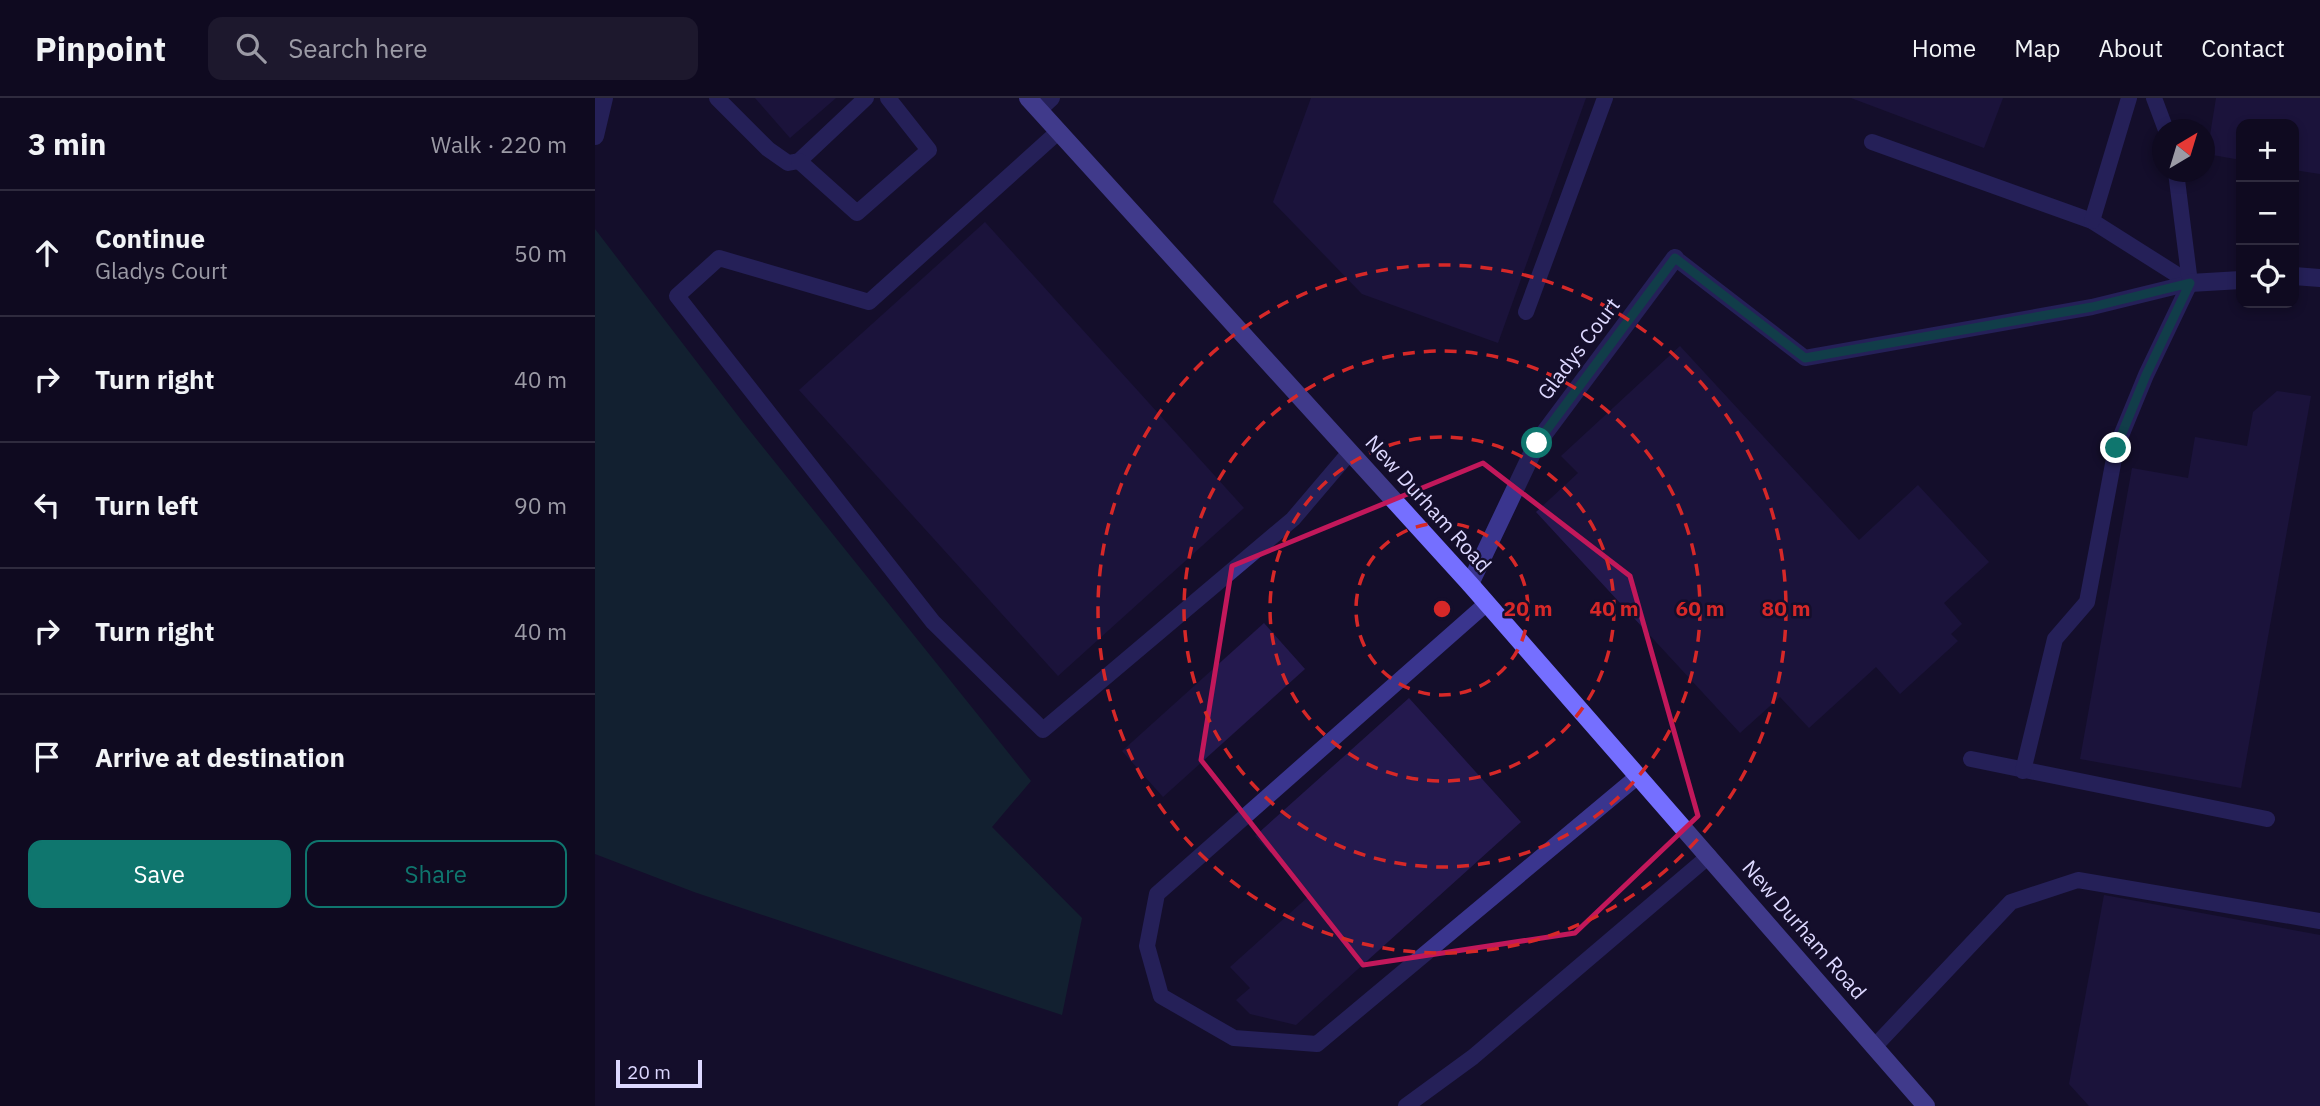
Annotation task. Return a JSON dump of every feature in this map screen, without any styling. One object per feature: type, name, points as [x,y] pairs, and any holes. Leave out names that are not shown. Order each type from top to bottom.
[{"type":"main road","name":"New Durham Road","points":[[1040,102],[1059,131],[1487,603],[1926,1106]]},
{"type":"street","points":[[595,136],[604,98]]},
{"type":"street","name":"Gladys Court","points":[[1470,584],[1537,443],[1675,258]]},
{"type":"street","points":[[2299,276],[2320,278]]},
{"type":"street","points":[[2190,283],[2236,280]]},
{"type":"lane","points":[[717,98],[768,149],[788,163],[799,160],[866,98]]},
{"type":"lane","points":[[799,160],[857,213],[929,150],[888,98]]},
{"type":"lane","points":[[1526,312],[1605,98]]},
{"type":"lane","points":[[2092,221],[2129,98]]},
{"type":"lane","points":[[2154,98],[2162,119]]},
{"type":"lane","points":[[1059,131],[869,302],[719,258],[677,296],[933,622],[1043,730],[1293,519],[1350,452]]},
{"type":"lane","points":[[1872,142],[2092,221],[2190,283]]},
{"type":"lane","points":[[2023,771],[2055,639],[2087,602],[2116,448],[2146,375],[2190,283],[2177,182]]},
{"type":"lane","points":[[1675,258],[1805,358],[2092,307],[2190,283]]},
{"type":"lane","points":[[1487,603],[1157,894],[1147,946],[1161,996],[1234,1038],[1317,1044],[1638,776]]},
{"type":"lane","points":[[1971,759],[2267,819]]},
{"type":"lane","points":[[1406,1106],[1473,1057],[1709,856]]},
{"type":"lane","points":[[1875,1046],[2011,902],[2078,880],[2320,921]]},
{"type":"highlighted area","points":[[1483,463],[1630,576],[1698,816],[1575,933],[1363,965],[1201,760],[1232,566]]},
{"type":"green space","points":[[595,229],[742,421],[1031,781],[992,827],[1082,918],[1062,1015],[694,892],[595,854]]},
{"type":"building","points":[[755,98],[836,98],[790,138]]},
{"type":"building","points":[[1311,98],[1586,98],[1498,343],[1362,294],[1273,202]]},
{"type":"building","points":[[1851,98],[2003,98],[1984,148]]},
{"type":"building","points":[[2216,98],[2320,98],[2320,174],[2299,171],[2299,119],[2236,119],[2236,159],[2215,155],[2215,119],[2213,119]]},
{"type":"building","points":[[985,222],[1244,508],[1058,676],[799,390]]},
{"type":"building","points":[[1680,346],[1859,540],[1918,485],[1989,562],[1944,603],[1962,624],[1951,634],[1958,641],[1900,694],[1876,667],[1809,728],[1780,697],[1740,733],[1536,512],[1578,473],[1561,456]]},
{"type":"building","points":[[2277,391],[2311,396],[2241,788],[2080,759],[2132,468],[2188,478],[2195,437],[2247,446],[2253,412]]},
{"type":"building","points":[[1264,623],[1305,669],[1163,797],[1122,751]]},
{"type":"building","points":[[1409,698],[1521,822],[1296,1025],[1250,1014],[1236,1000],[1250,988],[1230,967],[1309,896],[1255,836]]},
{"type":"building","points":[[2104,895],[2320,935],[2320,1106],[2089,1106],[2069,1084]]},
{"type":"route","points":[[1537,443],[1675,258],[1805,358],[2092,307],[2190,283],[2146,375],[2116,448]]}]
